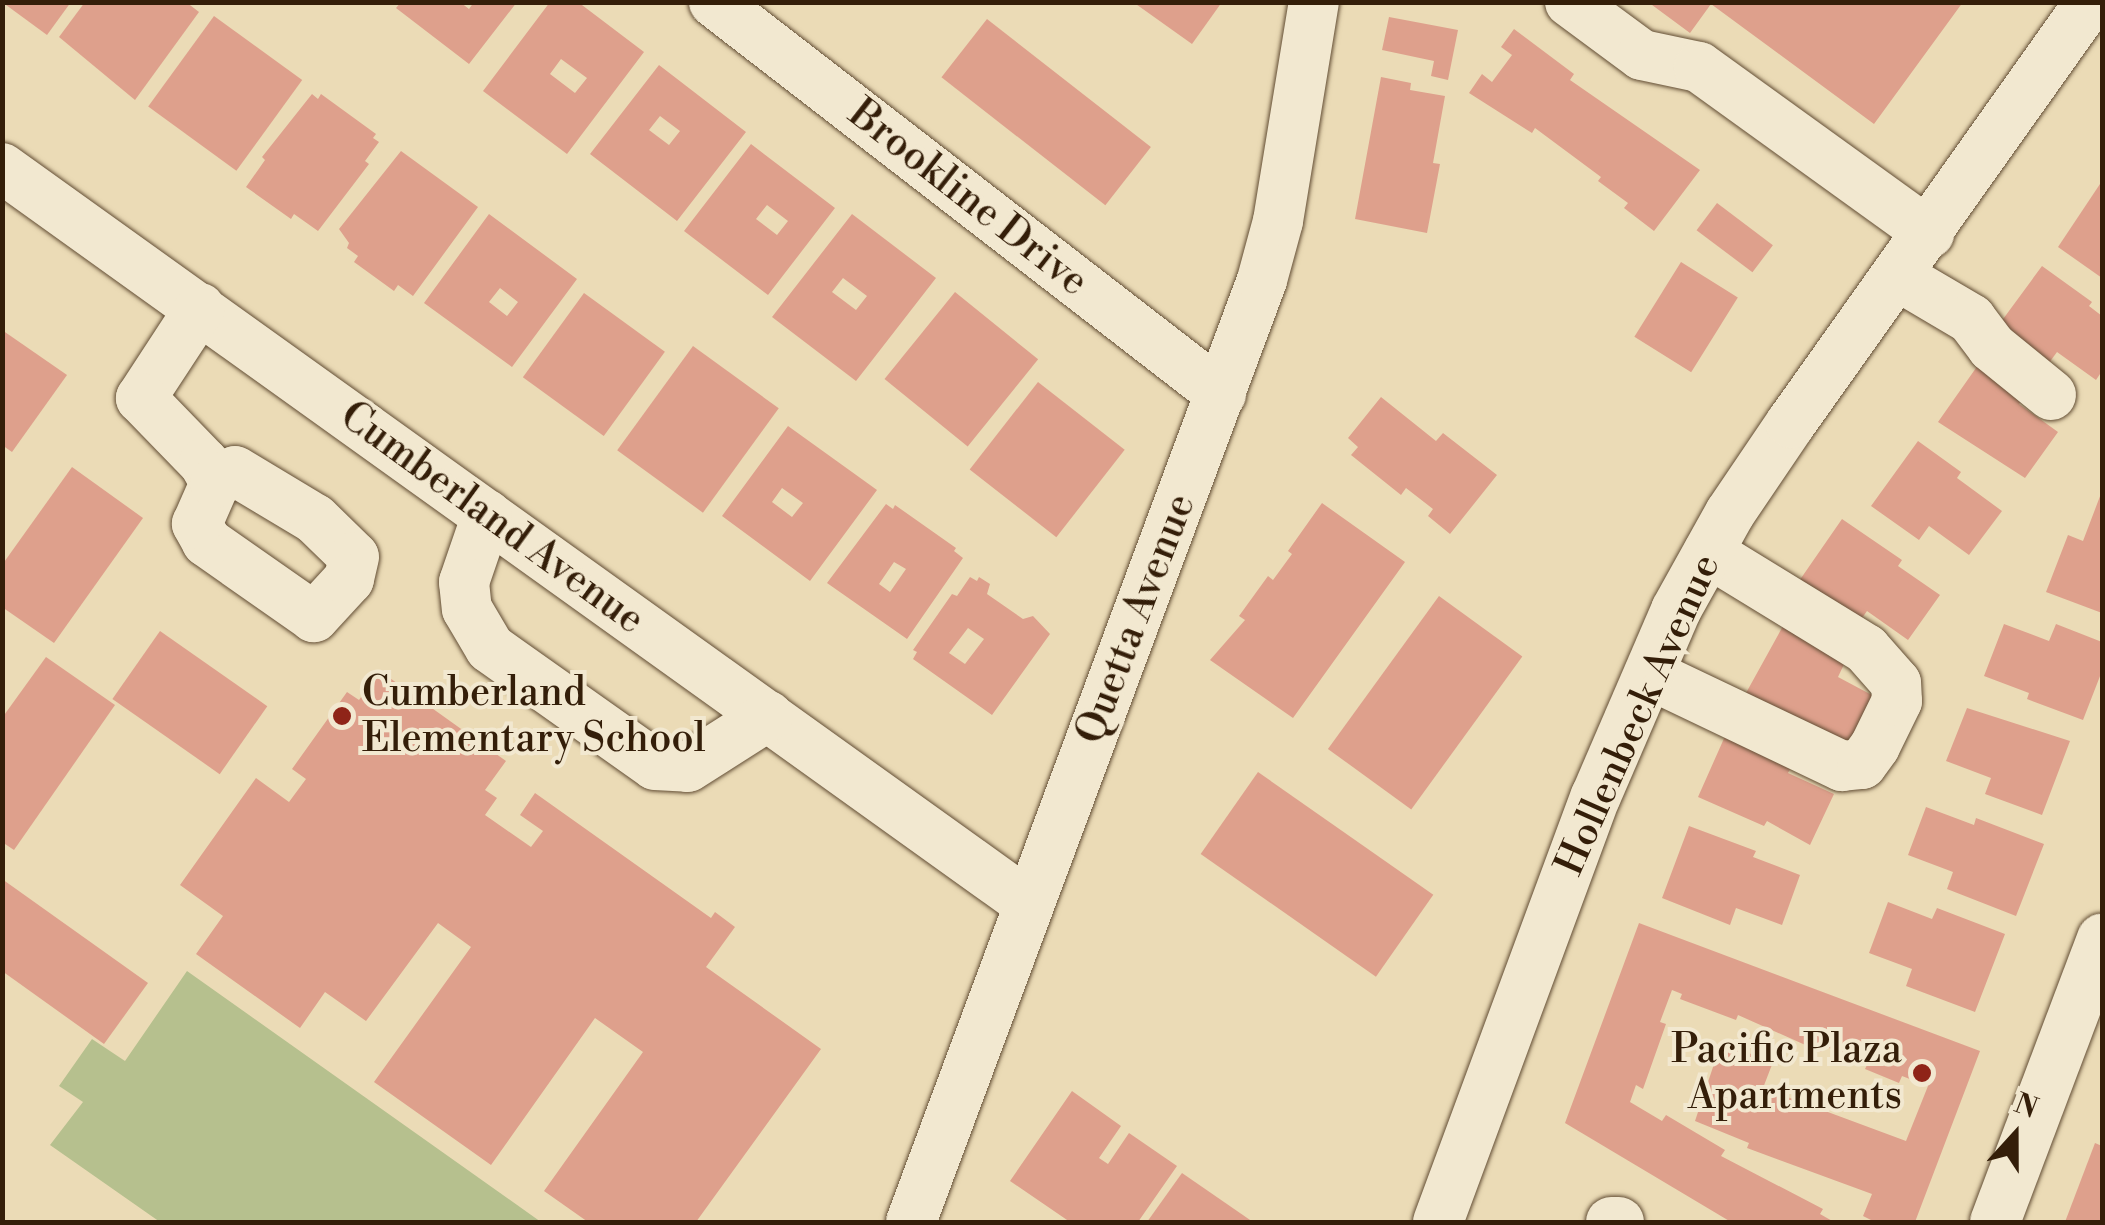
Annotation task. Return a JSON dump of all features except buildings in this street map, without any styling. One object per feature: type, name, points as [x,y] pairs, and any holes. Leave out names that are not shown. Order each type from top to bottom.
[{"type":"street","name":"Brookline Drive","points":[[714,2],[1221,394]]},
{"type":"street","name":"Quetta Avenue","points":[[911,1222],[1221,394],[1278,222],[1314,2]]},
{"type":"street","points":[[1570,2],[1642,55],[1700,67],[1929,233]]},
{"type":"street","name":"Hollenbeck Avenue","points":[[1438,1222],[1596,796],[1708,552],[1791,423],[2090,2]]},
{"type":"street","name":"Cumberland Avenue","points":[[2,168],[1029,904]]},
{"type":"street","points":[[1898,276],[1971,318],[1992,347],[2052,395]]},
{"type":"street","points":[[200,308],[141,398],[204,463],[215,483]]},
{"type":"street","points":[[487,515],[464,582],[466,608],[490,648],[655,765],[688,767],[768,716]]},
{"type":"street","points":[[1649,674],[1842,766],[1862,764],[1875,746],[1896,700],[1896,683],[1866,649],[1708,552]]},
{"type":"street","points":[[1995,1222],[2093,994],[2102,940]]},
{"type":"street","points":[[1611,1222],[1619,1222]]},
{"type":"green space","points":[[187,971],[541,1222],[160,1222],[50,1145],[83,1102],[59,1086],[92,1039],[125,1061]]},
{"type":"place","name":"Cumberland Elementary School","points":[[342,716]]},
{"type":"place","name":"Pacific Plaza Apartments","points":[[1922,1073]]}]
